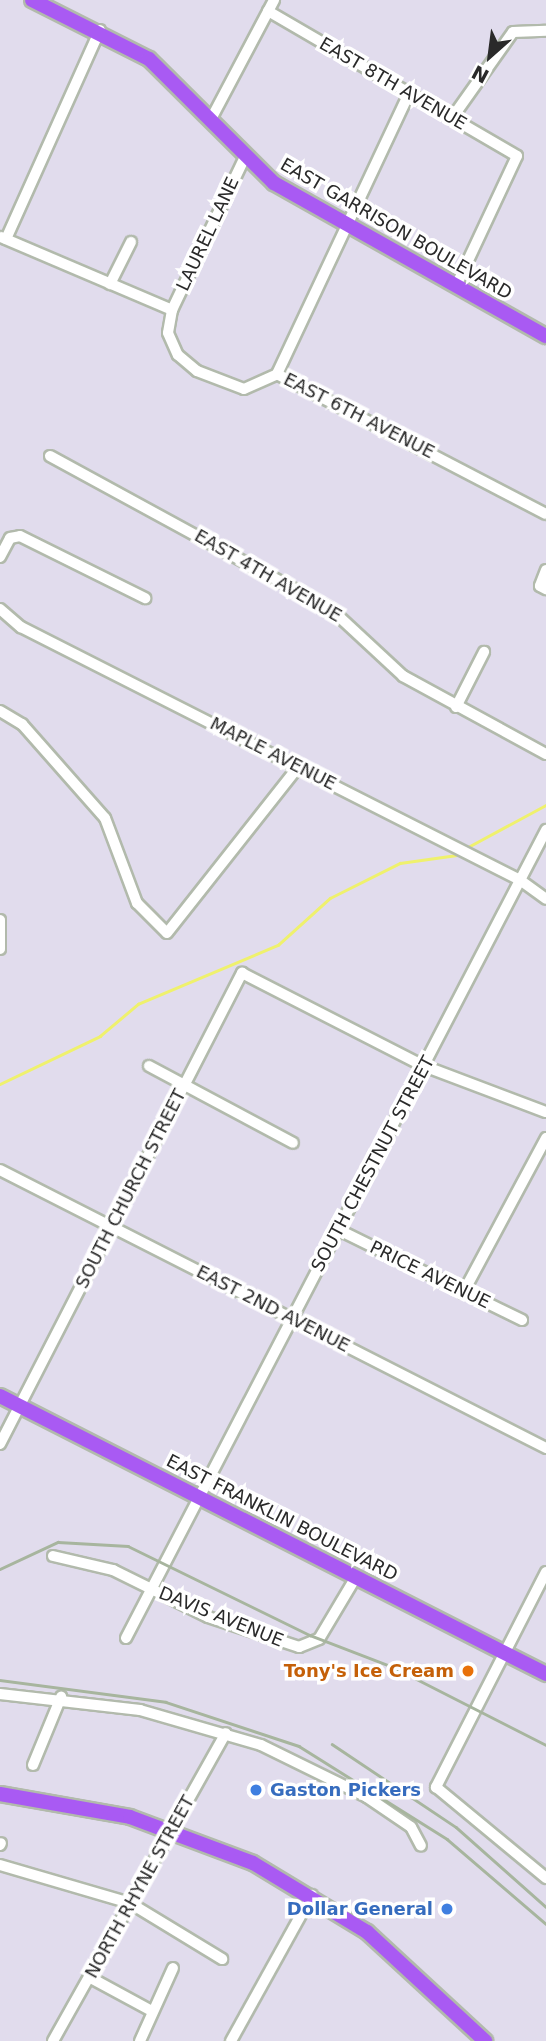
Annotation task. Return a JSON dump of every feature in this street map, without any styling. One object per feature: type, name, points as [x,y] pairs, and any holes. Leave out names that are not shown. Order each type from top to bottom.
[{"type":"main road","name":"EAST GARRISON BOULEVARD","points":[[33,0],[100,30],[149,59],[244,159],[347,225],[546,336]]},
{"type":"main road","name":"EAST FRANKLIN BOULEVARD","points":[[0,1396],[546,1674]]},
{"type":"main road","points":[[0,1794],[65,1802],[172,1829],[312,1895],[397,1958],[485,2041]]},
{"type":"street","points":[[210,121],[274,0]]},
{"type":"street","name":"EAST 8TH AVENUE","points":[[268,11],[517,156],[456,286]]},
{"type":"street","points":[[452,118],[503,42],[522,27],[546,31]]},
{"type":"street","points":[[100,30],[3,238],[172,310]]},
{"type":"street","points":[[277,374],[409,93]]},
{"type":"street","name":"LAUREL LANE","points":[[172,310],[244,159]]},
{"type":"street","points":[[110,284],[131,242]]},
{"type":"street","name":"EAST 6TH AVENUE","points":[[172,310],[171,345],[197,371],[244,389],[277,374],[546,514]]},
{"type":"street","name":"EAST 4TH AVENUE","points":[[50,456],[332,610],[395,670],[456,707],[546,754]]},
{"type":"street","points":[[0,557],[10,538],[20,536],[145,598]]},
{"type":"street","points":[[546,570],[540,586],[546,589]]},
{"type":"street","name":"MAPLE AVENUE","points":[[0,609],[21,627],[520,880],[546,899]]},
{"type":"street","points":[[456,707],[484,652]]},
{"type":"street","points":[[0,711],[22,724],[105,818],[137,903],[167,933],[298,767]]},
{"type":"street","name":"SOUTH CHESTNUT STREET","points":[[126,1638],[546,830]]},
{"type":"street","points":[[0,920],[0,949]]},
{"type":"street","name":"SOUTH CHURCH STREET","points":[[0,1444],[242,973],[424,1066]]},
{"type":"street","points":[[149,1066],[293,1143]]},
{"type":"street","points":[[424,1066],[546,1112]]},
{"type":"street","points":[[463,1293],[546,1138]]},
{"type":"street","name":"EAST 2ND AVENUE","points":[[0,1170],[546,1448]]},
{"type":"street","name":"PRICE AVENUE","points":[[339,1230],[522,1320]]},
{"type":"street","name":"DAVIS AVENUE","points":[[54,1556],[113,1570],[266,1639],[299,1647],[319,1639],[356,1577]]},
{"type":"street","points":[[546,1572],[436,1787],[546,1878]]},
{"type":"street","points":[[0,1693],[61,1697],[226,1733],[367,1797],[411,1827],[421,1846]]},
{"type":"street","points":[[33,1765],[61,1697]]},
{"type":"street","name":"NORTH RHYNE STREET","points":[[53,2041],[226,1733]]},
{"type":"street","points":[[0,1865],[130,1903],[222,1959]]},
{"type":"street","points":[[231,2041],[312,1895]]},
{"type":"street","points":[[140,2041],[150,2010],[173,1968]]},
{"type":"street","points":[[89,1977],[150,2010]]},
{"type":"waterway","points":[[468,847],[546,805]]},
{"type":"waterway","points":[[0,1084],[100,1036],[138,1004],[278,945],[330,898],[400,863],[456,855]]},
{"type":"railway","points":[[0,1569],[58,1542],[128,1546],[310,1635],[393,1667],[546,1745]]},
{"type":"railway","points":[[0,1680],[166,1702],[299,1746],[447,1839],[546,1924]]},
{"type":"railway","points":[[332,1744],[456,1827],[546,1907]]},
{"type":"place","name":"Tony's Ice Cream","points":[[468,1671]]},
{"type":"place","name":"Gaston Pickers","points":[[256,1790]]},
{"type":"place","name":"Dollar General","points":[[447,1909]]}]
